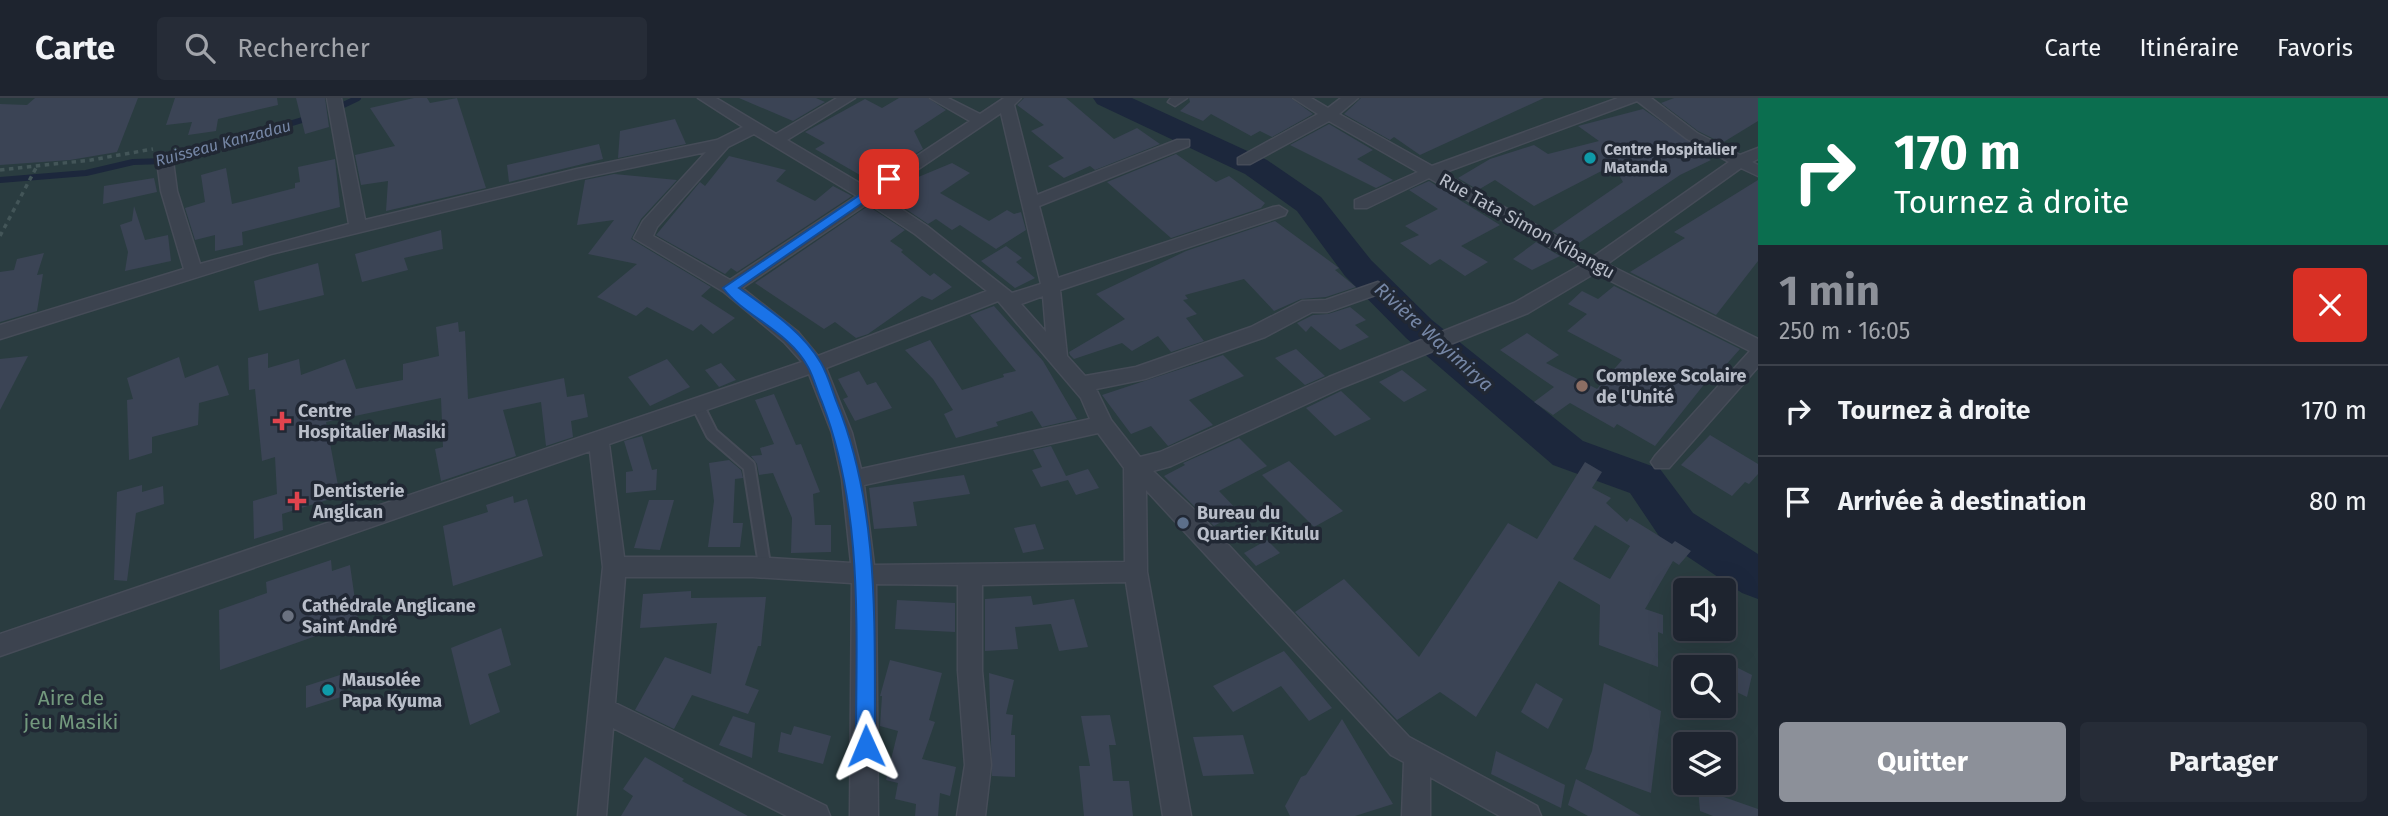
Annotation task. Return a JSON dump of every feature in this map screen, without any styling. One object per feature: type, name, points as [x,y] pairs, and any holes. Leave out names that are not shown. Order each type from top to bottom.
[{"type":"street","points":[[334,98],[358,225]]},
{"type":"street","points":[[705,98],[921,230],[1005,297],[1081,384],[1103,424],[1135,466],[1195,525],[1400,746],[1527,816]]},
{"type":"street","points":[[777,141],[848,98]]},
{"type":"street","points":[[937,98],[980,120]]},
{"type":"street","name":"Rue Tata Simon Kibangu","points":[[1300,98],[1594,265],[1758,347]]},
{"type":"street","points":[[1244,161],[1328,115],[1351,98]]},
{"type":"street","points":[[1361,204],[1430,172],[1632,98]]},
{"type":"street","points":[[1642,98],[1680,128],[1758,171]]},
{"type":"street","points":[[730,288],[866,194],[1010,101],[1029,204],[1051,288],[1058,355]]},
{"type":"street","points":[[0,332],[193,270],[358,225],[722,144],[755,127]]},
{"type":"street","points":[[1029,204],[1183,143]]},
{"type":"street","points":[[722,144],[649,225],[643,238],[730,288],[775,322],[815,365],[842,433],[853,479],[864,575],[864,816]]},
{"type":"street","points":[[1135,466],[1164,460],[1230,428],[1521,308],[1594,265],[1739,162],[1758,153]]},
{"type":"street","points":[[165,161],[169,191],[193,270]]},
{"type":"street","points":[[0,645],[598,441],[1005,297],[1051,288],[1279,211]]},
{"type":"street","points":[[1081,384],[1138,374],[1258,332],[1309,305],[1326,306],[1378,288]]},
{"type":"street","points":[[1662,461],[1758,354]]},
{"type":"street","points":[[853,479],[1103,424]]},
{"type":"street","points":[[592,816],[614,567],[604,468],[598,441]]},
{"type":"street","points":[[1135,466],[1136,572],[1177,816]]},
{"type":"street","points":[[614,567],[765,568],[864,575],[1136,572]]},
{"type":"street","points":[[970,574],[970,671],[978,765],[971,816]]},
{"type":"street","points":[[603,710],[816,816]]},
{"type":"street","points":[[1416,816],[1417,756]]},
{"type":"lane","points":[[698,406],[707,428],[731,450],[741,453],[749,466],[765,568]]},
{"type":"path","points":[[0,170],[162,148],[165,161]]},
{"type":"path","points":[[0,236],[37,166]]},
{"type":"green space","name":"Aire de jeu Masiki","points":[[0,98],[1758,98],[1758,816],[0,816]]},
{"type":"building","points":[[35,98],[138,98],[117,152],[70,160],[0,165],[0,104],[27,105]]},
{"type":"building","points":[[175,98],[277,98],[278,105],[218,119],[216,131],[188,135],[192,122],[166,125]]},
{"type":"building","points":[[296,98],[325,98],[329,127],[305,134]]},
{"type":"building","points":[[414,98],[427,98],[430,103],[457,98],[486,188],[386,211],[388,181],[361,185],[355,155],[395,146],[370,108]]},
{"type":"building","points":[[739,98],[816,98],[825,102],[793,121]]},
{"type":"building","points":[[899,98],[928,98],[946,110],[914,131],[923,149],[872,182],[815,149],[825,143],[805,132],[865,99],[882,108]]},
{"type":"building","points":[[1024,98],[1066,98],[1114,139],[1137,128],[1160,144],[1095,170],[1090,166],[1064,178],[1048,166],[1064,158],[1031,131],[1044,125],[1017,105]]},
{"type":"building","points":[[1189,98],[1291,98],[1313,114],[1272,137],[1260,131],[1251,136],[1211,114],[1203,121],[1180,111],[1190,102]]},
{"type":"building","points":[[1361,98],[1544,98],[1420,155],[1394,137],[1390,140],[1344,114]]},
{"type":"building","points":[[1674,98],[1758,98],[1758,121],[1722,143],[1698,131],[1661,103]]},
{"type":"building","points":[[1643,109],[1705,152],[1701,155],[1711,160],[1680,175],[1576,245],[1552,231],[1623,182],[1613,165],[1534,206],[1495,180],[1478,190],[1458,178],[1490,159],[1534,145],[1548,154],[1599,141],[1578,126]]},
{"type":"building","points":[[675,119],[686,144],[618,158],[620,131]]},
{"type":"building","points":[[1329,124],[1373,150],[1357,159],[1393,180],[1376,188],[1290,145]]},
{"type":"building","points":[[599,144],[603,159],[509,182],[507,165]]},
{"type":"building","points":[[1176,154],[1216,182],[1229,176],[1265,203],[1261,208],[1171,238],[1107,182]]},
{"type":"building","points":[[729,156],[786,170],[776,181],[815,201],[833,186],[852,196],[737,272],[731,268],[725,274],[656,235],[700,182],[705,186]]},
{"type":"building","points":[[335,159],[340,207],[242,232],[243,245],[215,251],[215,235],[195,240],[185,208],[205,202],[201,175],[226,168],[232,204],[295,188],[295,183],[300,182],[298,167]]},
{"type":"building","points":[[952,163],[970,173],[940,193],[989,221],[1007,210],[1014,214],[1021,212],[1026,230],[996,249],[960,225],[952,230],[936,219],[928,224],[894,201],[896,195],[890,192],[899,185]]},
{"type":"building","points":[[614,174],[677,180],[641,219],[631,239],[711,287],[701,296],[735,318],[713,334],[701,324],[693,331],[647,307],[636,316],[597,297],[637,264],[588,254],[614,220],[577,225],[585,180]]},
{"type":"building","points":[[154,178],[157,192],[103,204],[104,186]]},
{"type":"building","points":[[1758,180],[1758,261],[1716,315],[1630,272],[1685,238],[1674,232]]},
{"type":"building","points":[[1429,181],[1500,225],[1461,246],[1488,262],[1465,276],[1440,259],[1430,265],[1400,243],[1419,235],[1405,226],[1438,209],[1409,190]]},
{"type":"building","points":[[134,206],[145,240],[168,235],[171,261],[125,271],[128,252],[120,225],[132,221]]},
{"type":"building","points":[[868,206],[905,230],[890,241],[903,250],[901,252],[930,276],[934,273],[952,287],[932,300],[922,296],[868,334],[856,338],[835,322],[824,329],[755,283]]},
{"type":"building","points":[[1275,221],[1339,268],[1335,270],[1356,287],[1326,297],[1301,299],[1274,311],[1244,279],[1185,295],[1188,299],[1183,300],[1197,314],[1186,318],[1204,341],[1171,352],[1158,336],[1132,351],[1122,343],[1074,359],[1070,355],[1069,352],[1125,319],[1096,294],[1186,251]]},
{"type":"building","points":[[441,230],[443,249],[404,258],[408,270],[362,282],[355,254]]},
{"type":"building","points":[[1536,242],[1560,256],[1532,270],[1513,259]]},
{"type":"building","points":[[1006,246],[1022,258],[1016,262],[1035,278],[1015,288],[981,261]]},
{"type":"building","points":[[44,253],[37,275],[43,274],[37,311],[0,322],[0,272],[14,270],[17,259]]},
{"type":"building","points":[[318,263],[324,295],[259,311],[254,281]]},
{"type":"building","points":[[1614,286],[1740,349],[1724,367],[1729,370],[1714,386],[1706,382],[1655,446],[1617,424],[1614,428],[1570,403],[1553,415],[1534,402],[1554,387],[1500,350],[1527,333],[1559,355],[1546,363],[1597,389],[1622,360],[1567,331],[1587,314],[1568,304],[1582,291],[1598,299]]},
{"type":"building","points":[[994,306],[1043,361],[1077,419],[1042,427],[1032,411],[996,422],[998,426],[956,438],[944,414],[953,410],[933,379],[905,350],[930,340],[962,390],[1004,377],[1003,374],[1016,371],[970,315]]},
{"type":"building","points":[[1350,307],[1366,320],[1355,325],[1369,337],[1340,350],[1311,326],[1306,332],[1297,323],[1313,315],[1328,314]]},
{"type":"building","points":[[458,322],[459,332],[465,331],[468,399],[564,378],[567,397],[584,394],[588,417],[571,421],[573,437],[546,446],[541,402],[503,410],[516,456],[441,481],[435,449],[443,447],[441,398],[326,422],[340,496],[282,514],[283,530],[254,539],[253,501],[277,494],[275,457],[262,461],[255,389],[249,390],[248,358],[268,353],[268,368],[299,359],[301,375],[345,359],[356,389],[403,380],[403,364],[439,356],[436,327]]},
{"type":"building","points":[[1296,349],[1325,376],[1305,385],[1275,358]]},
{"type":"building","points":[[1223,355],[1244,376],[1189,400],[1213,425],[1168,446],[1151,426],[1131,434],[1102,395]]},
{"type":"building","points":[[28,356],[0,410],[0,359]]},
{"type":"building","points":[[179,357],[185,378],[218,365],[229,395],[199,403],[198,425],[152,437],[152,453],[129,460],[127,400],[133,399],[127,378]]},
{"type":"building","points":[[667,359],[690,387],[650,406],[628,377]]},
{"type":"building","points":[[721,363],[736,380],[719,387],[705,370]]},
{"type":"building","points":[[1402,370],[1427,390],[1404,402],[1379,382]]},
{"type":"building","points":[[859,371],[867,385],[876,382],[892,408],[855,421],[843,399],[848,397],[838,379]]},
{"type":"building","points":[[1341,391],[1371,419],[1335,436],[1306,408]]},
{"type":"building","points":[[774,394],[796,445],[801,444],[820,492],[813,494],[815,525],[831,525],[831,552],[791,553],[792,518],[773,473],[759,475],[757,464],[751,456],[762,455],[760,448],[774,444],[755,400]]},
{"type":"building","points":[[1710,435],[1758,464],[1758,474],[1749,484],[1745,482],[1732,496],[1681,465]]},
{"type":"building","points":[[642,436],[652,470],[657,469],[656,490],[626,493],[626,472],[633,471],[624,441]]},
{"type":"building","points":[[1239,438],[1267,466],[1219,491],[1239,512],[1214,526],[1164,476],[1185,465],[1183,463]]},
{"type":"building","points":[[1051,446],[1066,476],[1088,469],[1099,488],[1076,495],[1068,480],[1041,487],[1032,470],[1042,467],[1033,450]]},
{"type":"building","points":[[729,460],[741,470],[743,478],[735,479],[733,523],[743,523],[740,547],[708,547],[714,501],[709,463]]},
{"type":"building","points":[[1289,461],[1343,511],[1314,527],[1262,475]]},
{"type":"building","points":[[1585,462],[1602,472],[1592,488],[1611,498],[1606,503],[1627,522],[1630,518],[1672,544],[1675,541],[1691,551],[1679,565],[1673,561],[1645,609],[1663,615],[1663,634],[1658,632],[1658,667],[1599,645],[1600,605],[1559,581],[1476,717],[1440,692],[1397,720],[1295,612],[1344,579],[1419,657],[1508,523],[1537,539]],"holes":[[[1595,525],[1630,546],[1610,579],[1573,559]]]},
{"type":"building","points":[[964,475],[970,494],[913,502],[917,526],[874,529],[869,488]]},
{"type":"building","points":[[142,485],[142,492],[163,486],[164,504],[136,513],[127,581],[114,580],[117,492]]},
{"type":"building","points":[[513,496],[514,503],[527,499],[543,556],[453,586],[443,526],[488,512],[486,505]]},
{"type":"building","points":[[649,500],[674,500],[660,550],[634,548]]},
{"type":"building","points":[[1035,524],[1044,549],[1023,553],[1014,528]]},
{"type":"building","points":[[1267,540],[1280,553],[1256,566],[1244,553]]},
{"type":"building","name":"Cathédrale Anglicane Saint André","points":[[331,560],[332,571],[350,565],[358,621],[220,670],[219,610],[267,593],[266,582]]},
{"type":"building","points":[[691,591],[691,598],[766,597],[761,646],[758,646],[745,685],[759,690],[748,714],[692,695],[674,729],[635,710],[665,657],[711,674],[717,623],[640,628],[643,594]]},
{"type":"building","points":[[1031,596],[1033,605],[1074,599],[1088,647],[1059,651],[1051,624],[1015,627],[1018,649],[985,651],[985,599]]},
{"type":"building","points":[[897,600],[955,603],[955,632],[895,629]]},
{"type":"building","points":[[501,628],[511,665],[488,674],[500,712],[470,725],[451,648]]},
{"type":"building","points":[[1284,651],[1332,708],[1309,721],[1281,686],[1233,712],[1213,686]]},
{"type":"building","points":[[890,660],[942,673],[929,720],[935,722],[922,759],[956,767],[950,796],[940,793],[938,816],[915,816],[916,804],[895,799],[898,783],[886,780],[898,731],[880,726],[880,696]]},
{"type":"building","points":[[1736,667],[1752,675],[1747,697],[1736,692]]},
{"type":"building","points":[[989,673],[1014,680],[1006,714],[1013,715],[1011,735],[1015,735],[1015,777],[992,776]]},
{"type":"building","points":[[343,674],[344,696],[306,708],[306,686]]},
{"type":"building","points":[[1536,683],[1563,699],[1548,729],[1521,712]]},
{"type":"building","points":[[1604,683],[1661,711],[1651,793],[1585,769],[1592,751]]},
{"type":"building","points":[[1110,715],[1116,745],[1109,745],[1113,781],[1129,781],[1133,816],[1084,816],[1079,766],[1090,766],[1081,716]]},
{"type":"building","points":[[733,716],[755,723],[752,758],[719,745]]},
{"type":"building","points":[[1342,719],[1393,804],[1355,816],[1290,816],[1285,806],[1301,777],[1306,775]]},
{"type":"building","points":[[794,726],[831,736],[823,764],[778,752],[781,732],[791,735]]},
{"type":"building","points":[[1243,735],[1254,774],[1203,776],[1193,737]]},
{"type":"building","points":[[1496,751],[1565,785],[1561,808],[1491,774]]},
{"type":"building","points":[[645,757],[684,779],[682,781],[748,816],[621,816],[633,796],[623,789]]},
{"type":"building","points":[[1576,779],[1641,816],[1588,816],[1568,805]]},
{"type":"building","points":[[1699,795],[1718,795],[1758,809],[1758,816],[1713,816],[1700,811]]},
{"type":"waterway","name":"Ruisseau Kanzadau","points":[[337,108],[358,98]]},
{"type":"waterway","name":"Rivière Wayimirya","points":[[1108,98],[1256,167],[1309,204],[1358,268],[1419,329],[1568,453],[1645,481],[1677,526],[1758,579]]},
{"type":"waterway","name":"Ruisseau Kanzadau","points":[[0,180],[86,173],[133,162],[165,161],[309,118]]},
{"type":"place","name":"Centre Hospitalier Matanda","points":[[1590,158]]},
{"type":"place","name":"Complexe Scolaire de l'Unité","points":[[1582,386]]},
{"type":"place","name":"Centre Hospitalier Masiki","points":[[282,421]]},
{"type":"place","name":"Dentisterie Anglican","points":[[297,501]]},
{"type":"place","name":"Bureau du Quartier Kitulu","points":[[1183,523]]},
{"type":"place","name":"Cathédrale Anglicane Saint André","points":[[288,616]]},
{"type":"place","name":"Mausolée Papa Kyuma","points":[[328,690]]},
{"type":"route","points":[[866,746],[864,575],[853,479],[842,433],[815,365],[803,349],[775,322],[730,288],[889,179]]}]
